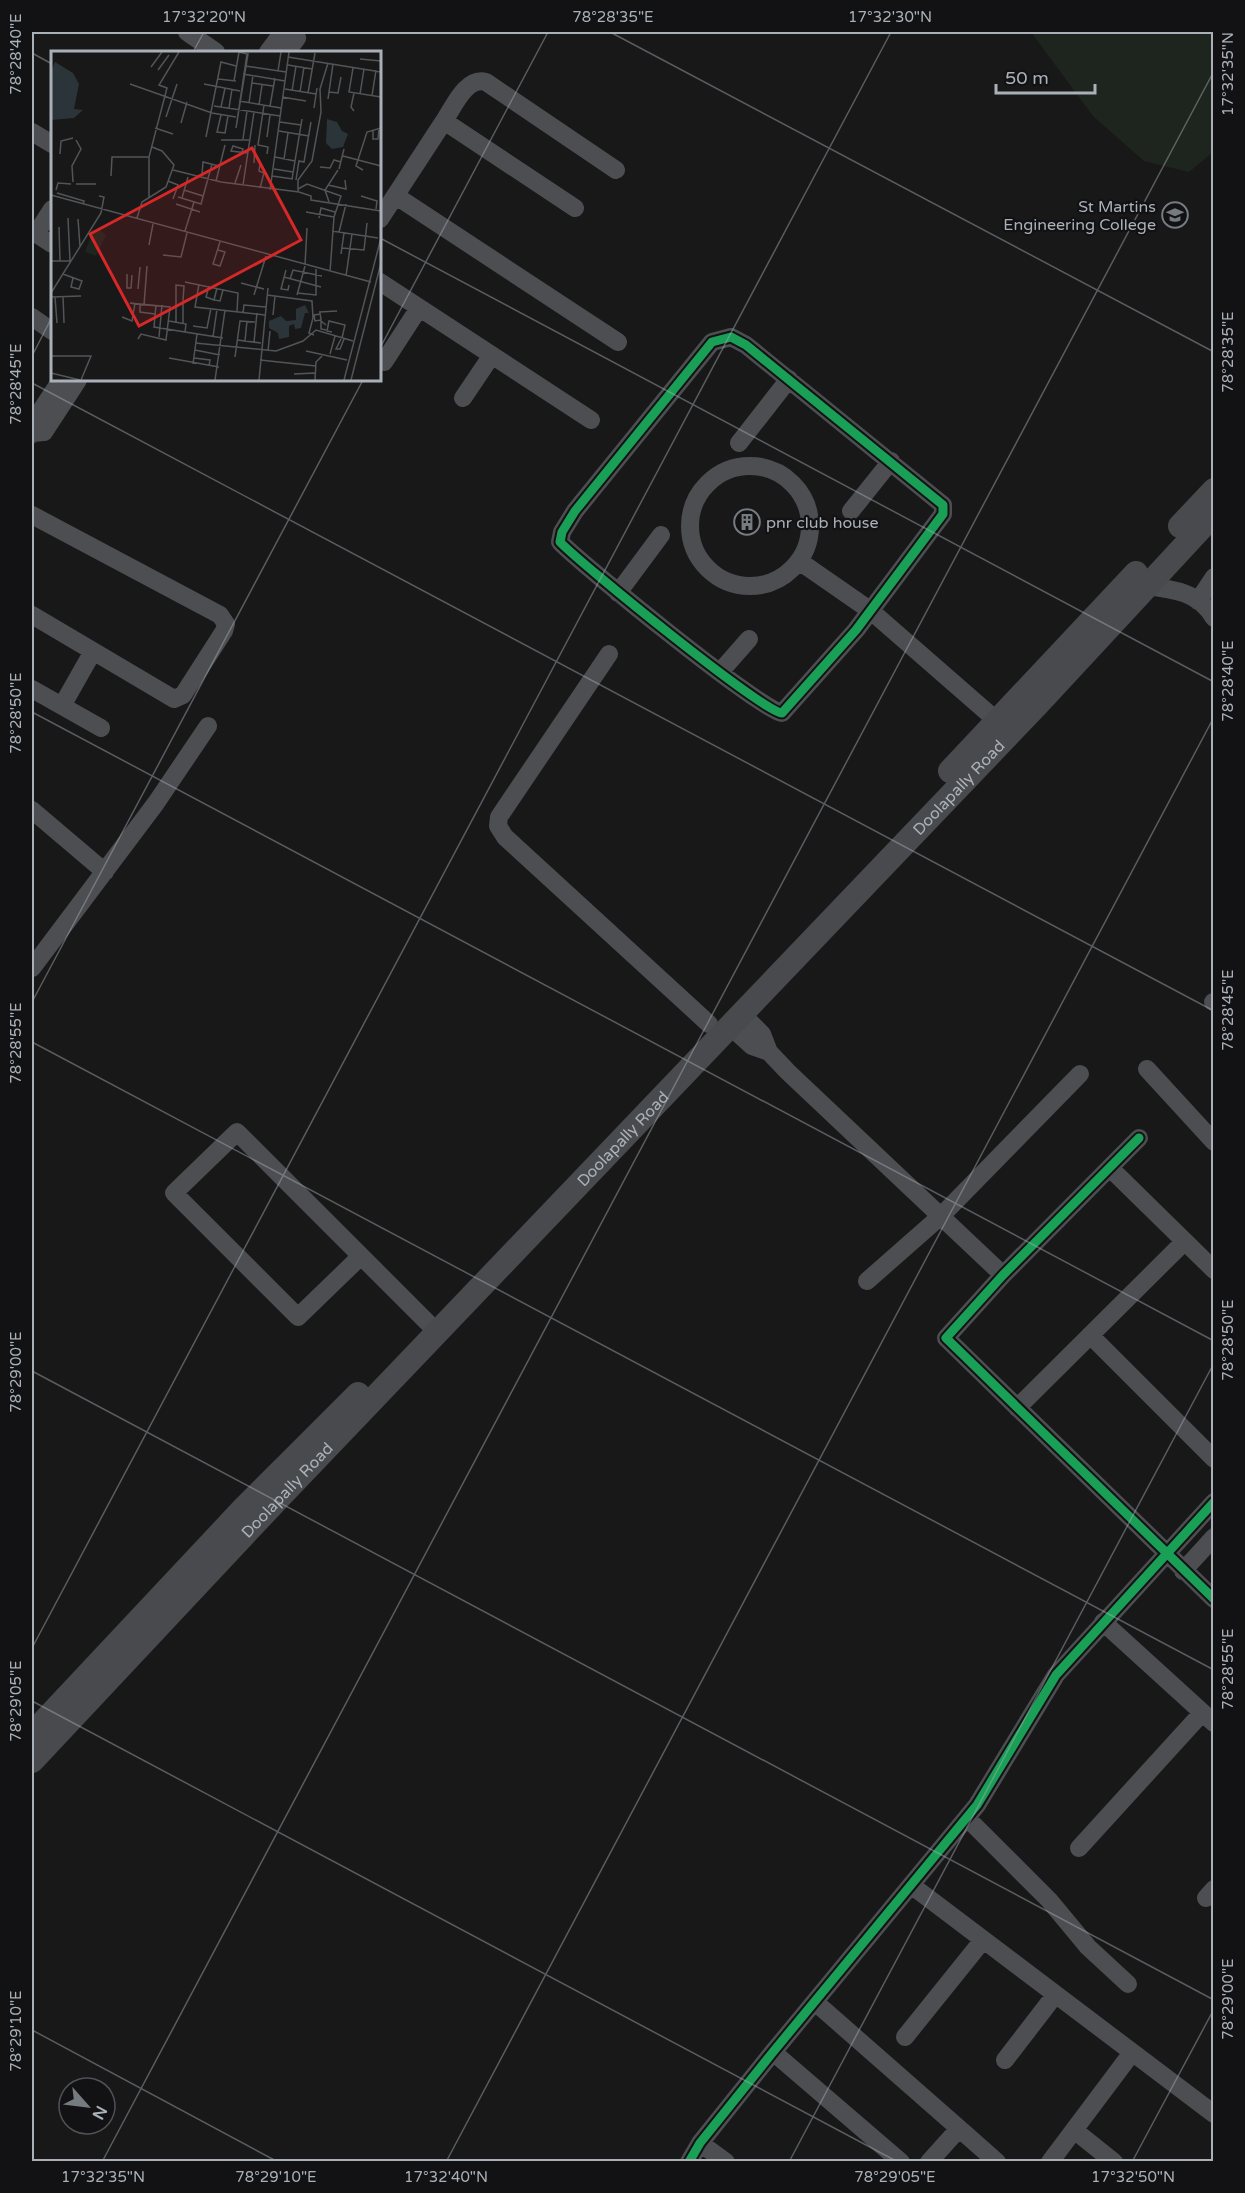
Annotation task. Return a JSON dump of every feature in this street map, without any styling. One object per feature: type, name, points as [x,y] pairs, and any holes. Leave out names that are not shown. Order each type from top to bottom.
[{"type":"main road","points":[[727,1021],[974,757],[996,720],[1214,490]]},
{"type":"main road","name":"Doolapally Road","points":[[35,1723],[140,1634],[727,1021],[974,757],[1038,704],[1214,514]]},
{"type":"main road","name":"Doolapally Road","points":[[32,1761],[243,1509],[727,1021]]},
{"type":"street","points":[[187,32],[215,51]]},
{"type":"street","points":[[269,51],[283,32]]},
{"type":"street","points":[[288,51],[297,38],[293,32]]},
{"type":"street","points":[[381,218],[466,89],[481,81],[616,170]]},
{"type":"street","points":[[444,121],[575,208]]},
{"type":"street","points":[[32,132],[51,143]]},
{"type":"street","points":[[396,196],[618,342]]},
{"type":"street","points":[[51,210],[34,232],[51,243]]},
{"type":"street","points":[[381,283],[591,420]]},
{"type":"street","points":[[384,362],[419,308]]},
{"type":"street","points":[[32,317],[51,330]]},
{"type":"street","points":[[731,337],[746,345],[891,461],[936,497],[943,505],[943,514],[871,611],[785,712],[778,713],[767,708],[574,557],[560,542],[562,532],[575,511],[712,342],[731,337]]},
{"type":"street","points":[[463,398],[492,355]]},
{"type":"street","points":[[739,443],[789,379]]},
{"type":"street","points":[[60,381],[32,424],[36,433],[77,381]]},
{"type":"street","points":[[851,511],[891,461]]},
{"type":"street","points":[[742,466],[762,466],[781,473],[796,486],[806,504],[808,513],[810,523],[808,543],[799,561],[784,575],[767,583],[747,586],[728,582],[711,572],[699,557],[691,539],[690,519],[696,500],[707,484],[723,472],[742,466]]},
{"type":"street","points":[[32,515],[220,615],[226,624],[224,632],[183,695],[174,699],[92,653],[32,615]]},
{"type":"street","points":[[618,592],[661,535]]},
{"type":"street","points":[[799,561],[871,611],[996,720]]},
{"type":"street","points":[[1198,601],[1214,577]]},
{"type":"street","points":[[1146,586],[1172,589],[1191,595],[1207,606],[1214,618]]},
{"type":"street","points":[[720,672],[749,639]]},
{"type":"street","points":[[62,706],[92,653]]},
{"type":"street","points":[[609,654],[500,817],[498,826],[505,837],[727,1021],[762,1034],[770,1052],[1003,1275]]},
{"type":"street","points":[[32,689],[101,728]]},
{"type":"street","points":[[32,968],[156,803],[208,726]]},
{"type":"street","points":[[32,810],[105,872]]},
{"type":"street","points":[[1147,1069],[1214,1142]]},
{"type":"street","points":[[867,1281],[942,1215],[1080,1074]]},
{"type":"street","points":[[361,1256],[298,1317],[174,1193],[237,1132],[361,1256],[428,1323]]},
{"type":"street","points":[[1139,1138],[1111,1169],[1003,1275],[946,1338],[1166,1555],[1214,1599]]},
{"type":"street","points":[[1111,1169],[1214,1270]]},
{"type":"street","points":[[1017,1407],[1184,1242]]},
{"type":"street","points":[[1090,1335],[1214,1459]]},
{"type":"street","points":[[726,2162],[696,2156],[773,2052],[967,1818],[1056,1676],[1214,1502]]},
{"type":"street","points":[[1183,1571],[1214,1537]]},
{"type":"street","points":[[1079,1848],[1208,1718],[1103,1622]]},
{"type":"street","points":[[967,1818],[1049,1900],[1088,1947],[1128,1984]]},
{"type":"street","points":[[911,1885],[1131,2054],[1214,2114]]},
{"type":"street","points":[[905,2037],[983,1940]]},
{"type":"street","points":[[1005,2060],[1055,1995]]},
{"type":"street","points":[[815,2001],[997,2162]]},
{"type":"street","points":[[773,2052],[901,2162]]},
{"type":"street","points":[[1050,2162],[1131,2054]]},
{"type":"street","points":[[1074,2130],[1114,2162]]},
{"type":"street","points":[[929,2162],[956,2132],[962,2131]]},
{"type":"shaded area","points":[[1031,32],[1213,32],[1213,152],[1189,172],[1144,161],[1093,116]]},
{"type":"cycle path","points":[[731,337],[746,345],[943,505],[943,514],[856,630],[782,713],[768,707],[709,665],[560,542],[562,532],[575,511],[712,342],[731,337]]},
{"type":"cycle path","points":[[1139,1138],[1003,1275],[946,1338],[1214,1599]]},
{"type":"cycle path","points":[[689,2162],[700,2143],[773,2052],[977,1805],[1056,1675],[1214,1502]]},
{"type":"place","name":"St Martins Engineering College","points":[[1175,215]]},
{"type":"place","name":"pnr club house","points":[[747,522]]}]
